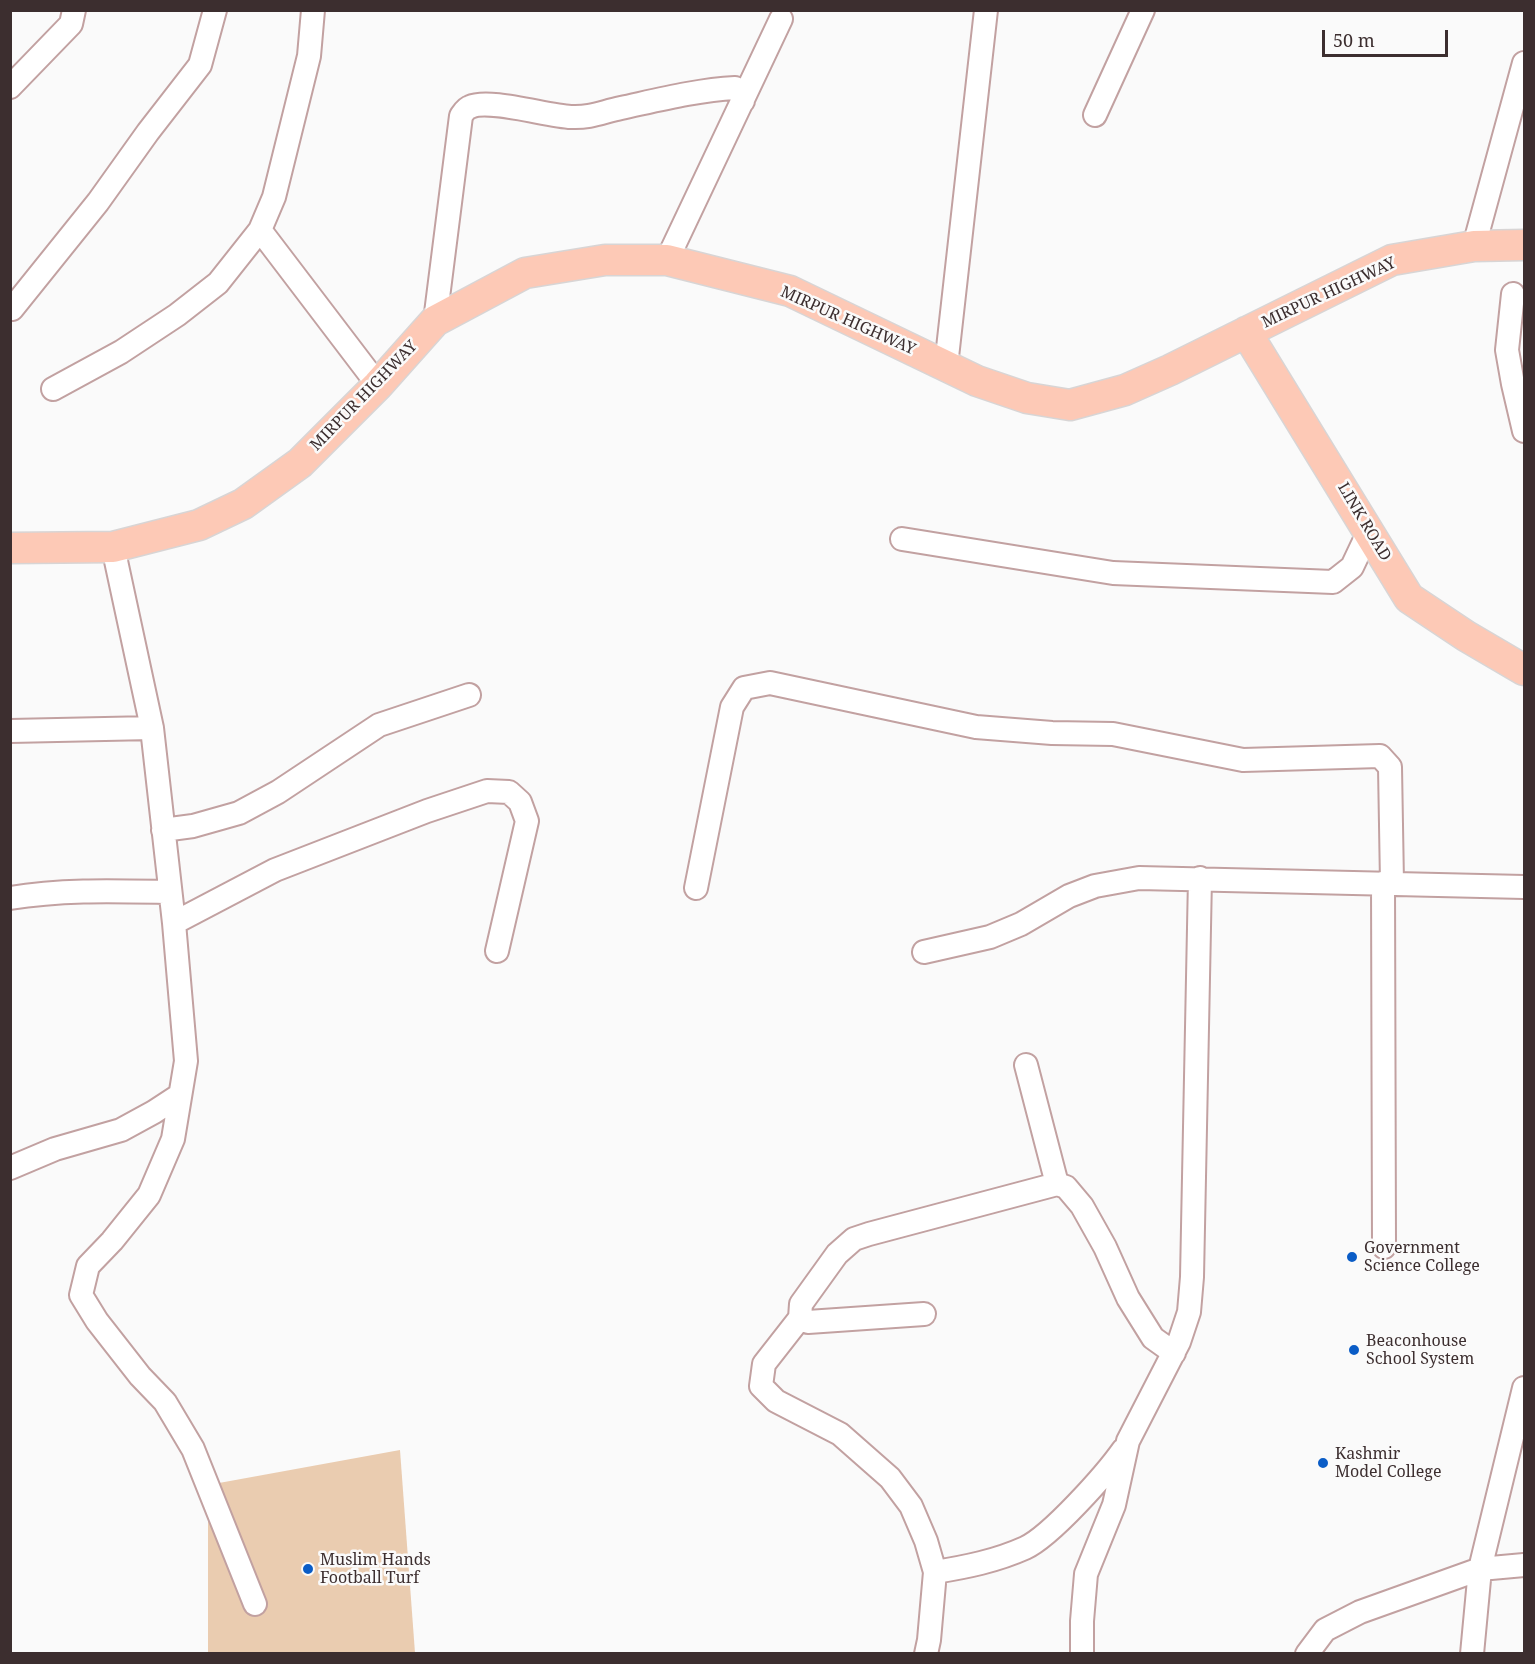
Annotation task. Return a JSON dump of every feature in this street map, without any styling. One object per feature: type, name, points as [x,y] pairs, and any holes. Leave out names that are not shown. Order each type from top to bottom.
[{"type":"main road","name":"MIRPUR HIGHWAY","points":[[12,546],[113,547],[199,525],[243,504],[300,463],[378,385],[435,321],[525,273],[605,260],[667,260],[790,291],[977,381],[1028,398],[1070,405],[1125,390],[1392,260],[1474,246],[1524,245]]},
{"type":"main road","name":"LINK ROAD","points":[[1246,332],[1409,598],[1466,636],[1524,670]]},
{"type":"street","points":[[10,87],[71,24],[74,10]]},
{"type":"street","points":[[12,309],[98,202],[200,65],[215,10]]},
{"type":"street","points":[[52,389],[121,352],[177,315],[218,283],[260,230],[274,197],[309,56],[313,10]]},
{"type":"street","points":[[946,366],[986,10]]},
{"type":"street","points":[[1095,115],[1143,10]]},
{"type":"street","points":[[667,260],[781,19]]},
{"type":"street","points":[[1474,246],[1524,63]]},
{"type":"street","points":[[435,321],[460,116],[469,107],[484,104],[569,117],[591,117],[664,99],[735,88],[742,95],[743,101]]},
{"type":"street","points":[[260,230],[378,385]]},
{"type":"street","points":[[1513,294],[1507,350],[1524,431]]},
{"type":"street","points":[[902,539],[1113,573],[1333,582],[1352,567],[1369,531]]},
{"type":"street","points":[[113,547],[152,728],[174,923],[186,1061],[173,1139],[148,1196],[112,1242],[88,1266],[81,1295],[97,1321],[140,1376],[165,1402],[194,1449],[255,1604]]},
{"type":"street","points":[[696,888],[732,707],[744,688],[770,683],[976,727],[1052,733],[1113,734],[1243,760],[1380,756],[1390,767],[1384,1247]]},
{"type":"street","points":[[163,830],[193,826],[239,813],[278,792],[379,725],[469,694]]},
{"type":"street","points":[[10,731],[152,728]]},
{"type":"street","points":[[174,923],[274,870],[416,815],[487,791],[509,792],[520,802],[527,821],[497,951]]},
{"type":"street","points":[[924,952],[990,938],[1021,924],[1069,896],[1095,886],[1140,878],[1524,887]]},
{"type":"street","points":[[935,1572],[984,1563],[1027,1547],[1057,1523],[1111,1467],[1128,1441],[1174,1353],[1189,1312],[1192,1277],[1200,878]]},
{"type":"street","points":[[10,898],[90,890],[170,892]]},
{"type":"street","points":[[1026,1065],[1057,1184]]},
{"type":"street","points":[[10,1168],[55,1149],[121,1130],[180,1095]]},
{"type":"street","points":[[926,1653],[935,1572],[926,1541],[911,1506],[890,1478],[840,1434],[776,1401],[761,1386],[764,1364],[800,1318],[801,1304],[837,1254],[854,1239],[868,1234],[1057,1184],[1066,1187],[1082,1206],[1105,1247],[1128,1298],[1153,1338],[1174,1353]]},
{"type":"street","points":[[800,1318],[808,1322],[924,1314]]},
{"type":"street","points":[[1472,1653],[1480,1569],[1524,1388]]},
{"type":"street","points":[[1082,1653],[1086,1574],[1114,1505],[1128,1441]]},
{"type":"street","points":[[1307,1653],[1325,1630],[1360,1612],[1480,1569],[1524,1565]]},
{"type":"shaded area","name":"Muslim Hands Football Turf","points":[[400,1450],[415,1653],[208,1653],[208,1485]]},
{"type":"place","name":"Government Science College","points":[[1352,1257]]},
{"type":"place","name":"Beaconhouse School System","points":[[1354,1350]]},
{"type":"place","name":"Kashmir Model College","points":[[1323,1463]]},
{"type":"place","name":"Muslim Hands Football Turf","points":[[308,1569]]}]
